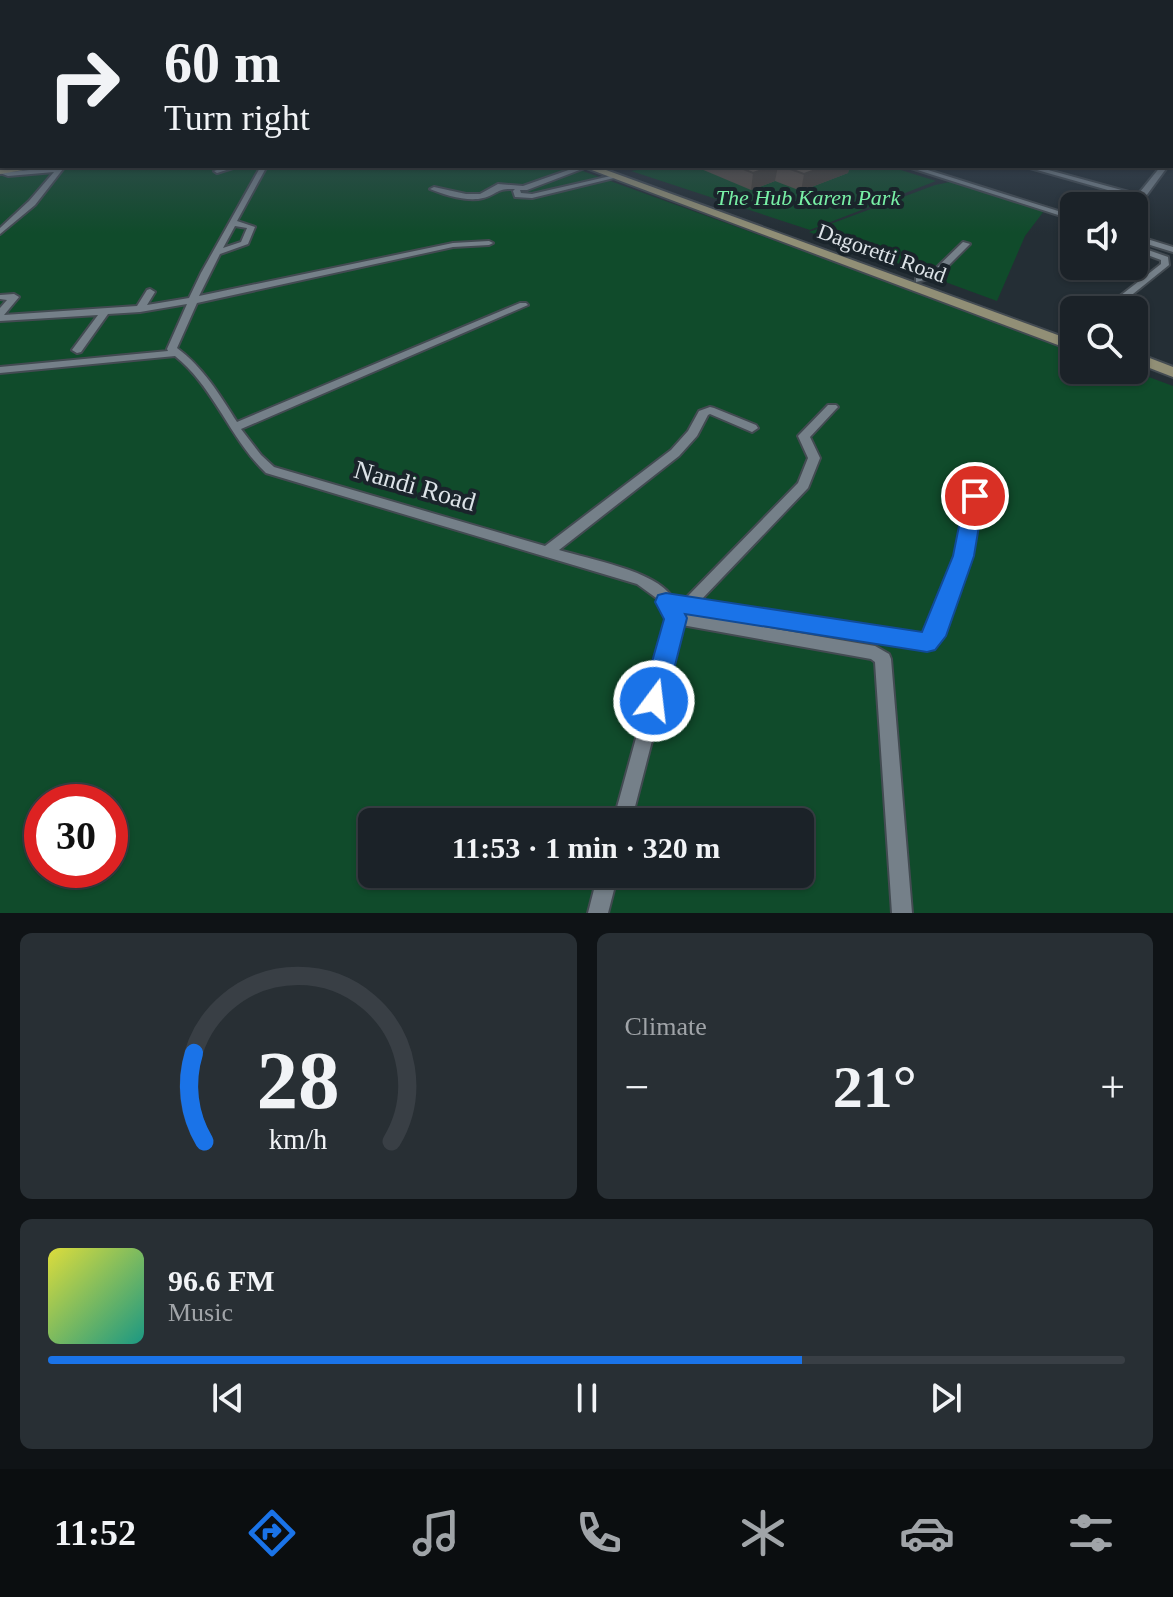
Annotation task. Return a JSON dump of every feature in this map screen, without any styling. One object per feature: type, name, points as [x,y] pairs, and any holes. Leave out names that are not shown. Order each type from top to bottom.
[{"type":"main road","name":"Dagoretti Road","points":[[592,168],[1060,334]]},
{"type":"main road","name":"Dagoretti Road","points":[[606,168],[1060,334]]},
{"type":"main road","points":[[1148,362],[1173,372]]},
{"type":"main road","points":[[1148,370],[1173,378]]},
{"type":"street","points":[[2,169],[8,174],[61,168]]},
{"type":"street","points":[[0,232],[32,203],[61,168]]},
{"type":"street","points":[[217,171],[228,168]]},
{"type":"street","points":[[178,353],[172,349],[191,301],[263,168]]},
{"type":"street","points":[[581,168],[524,188],[517,191],[518,195],[532,196],[615,177]]},
{"type":"street","points":[[914,168],[1060,214]]},
{"type":"street","points":[[1033,168],[1136,196],[1143,194],[1163,168]]},
{"type":"street","points":[[434,189],[474,196],[501,186],[524,188]]},
{"type":"street","points":[[217,252],[244,244],[251,227],[234,223]]},
{"type":"street","points":[[1148,242],[1173,250]]},
{"type":"street","points":[[0,316],[140,309],[453,245],[489,243]]},
{"type":"street","points":[[919,280],[934,275],[966,244]]},
{"type":"street","points":[[1148,252],[1165,259],[1165,265],[1148,278]]},
{"type":"street","points":[[1125,296],[1146,280]]},
{"type":"street","points":[[140,309],[150,292]]},
{"type":"street","points":[[0,316],[14,297],[1,297]]},
{"type":"street","points":[[236,427],[523,305]]},
{"type":"street","points":[[77,350],[105,311]]},
{"type":"street","points":[[0,370],[178,353]]},
{"type":"street","name":"Nandi Road","points":[[178,353],[236,427],[246,445],[270,470],[642,580],[682,612]]},
{"type":"street","points":[[626,808],[682,612],[804,485],[814,458],[804,436],[832,407]]},
{"type":"street","points":[[547,552],[675,453],[693,433],[703,413],[710,410],[752,428]]},
{"type":"street","points":[[682,612],[927,643],[934,636],[964,556],[975,496]]},
{"type":"street","points":[[682,612],[875,653],[883,659],[902,913]]},
{"type":"street","points":[[598,913],[604,888]]},
{"type":"green space","points":[[41,168],[575,168],[1060,344],[1060,384],[1148,384],[1148,377],[1173,386],[1173,913],[0,913],[0,174]]},
{"type":"green space","name":"The Hub Karen Park","points":[[650,168],[894,168],[936,181],[810,230],[631,171]]},
{"type":"green space","points":[[950,182],[1044,211],[1025,236],[997,301],[809,232],[935,185]]},
{"type":"building","points":[[741,168],[768,168],[753,173]]},
{"type":"building","points":[[788,168],[821,168],[804,174]]},
{"type":"tram line","points":[[0,169],[8,168]]},
{"type":"route","points":[[654,701],[676,618],[666,602],[927,643],[934,636],[964,556],[975,496]]}]
